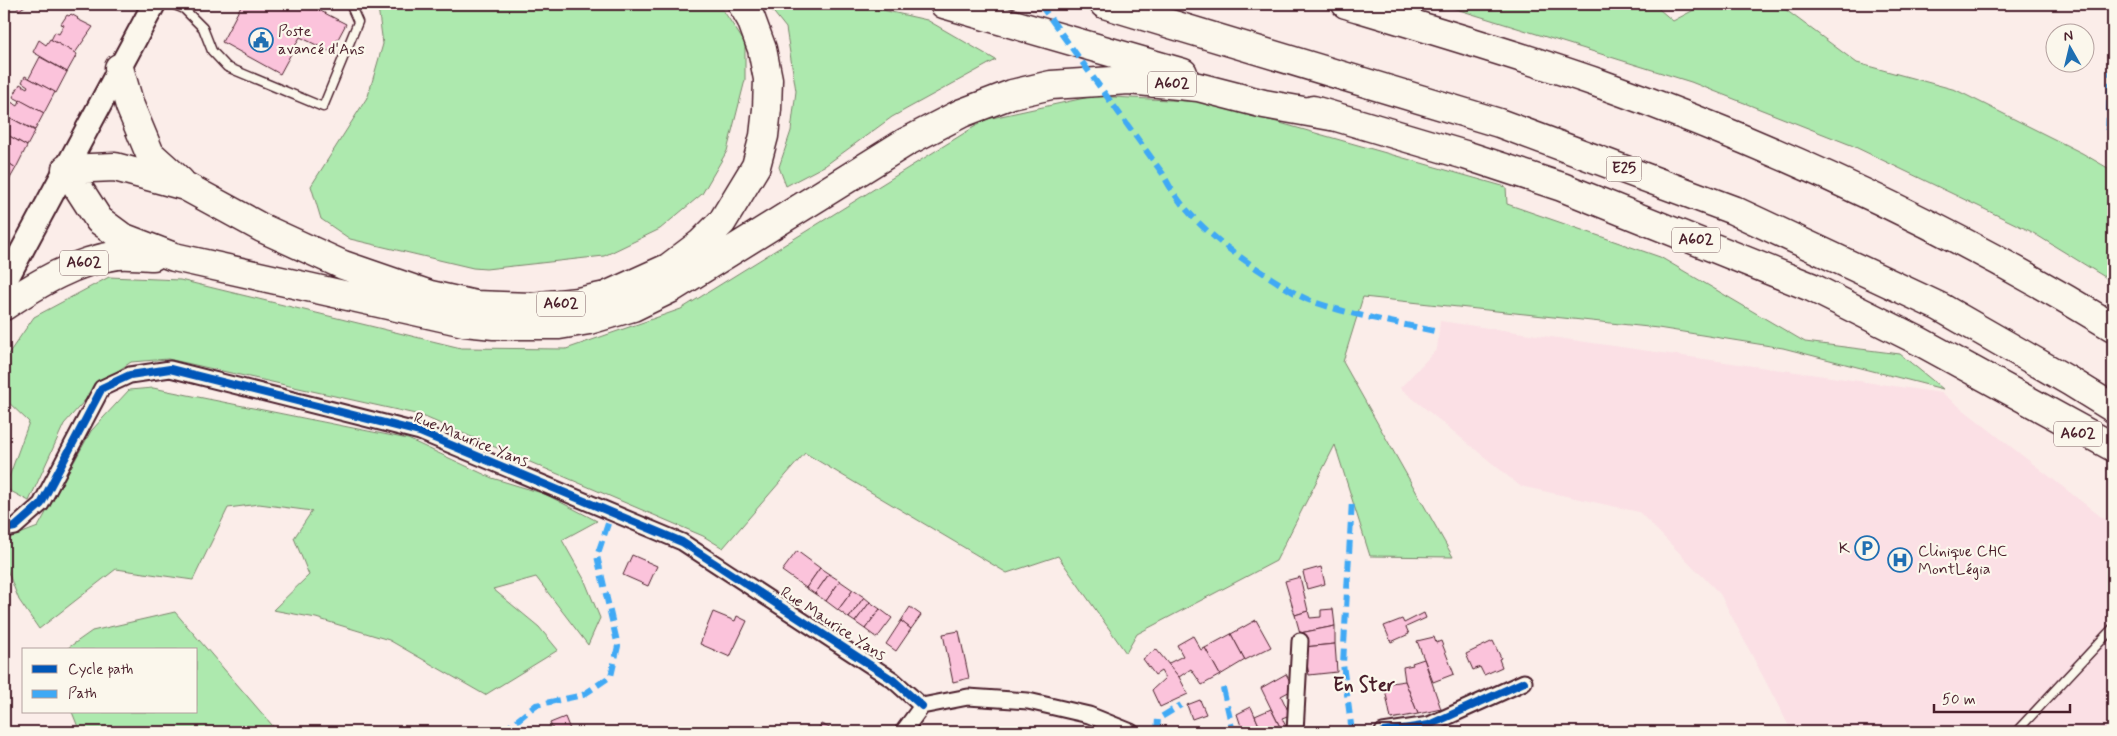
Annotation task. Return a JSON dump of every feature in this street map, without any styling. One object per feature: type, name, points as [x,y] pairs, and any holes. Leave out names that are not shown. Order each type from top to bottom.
[{"type":"highway","name":"A602","points":[[66,170],[116,167],[185,186],[262,228],[343,265],[430,295],[475,305],[532,307],[578,302],[606,296],[668,268],[701,243],[722,222],[756,166],[764,136],[768,109],[768,79],[762,49],[751,19],[742,4]]},
{"type":"highway","points":[[944,4],[1331,116]]},
{"type":"highway","name":"E25","points":[[1104,4],[1499,123],[1733,210],[1940,307],[2113,408]]},
{"type":"highway","points":[[1346,4],[1507,52],[1599,84],[1727,133],[1836,180],[1950,235],[2065,297],[2113,326]]},
{"type":"highway","name":"A602","points":[[119,68],[130,106],[150,154],[185,186]]},
{"type":"highway","name":"A602","points":[[66,170],[100,220],[122,237],[174,256],[464,322],[494,325],[559,325],[589,320],[633,307],[670,289],[906,142],[962,113],[1012,94],[1051,85],[1129,80],[1198,87],[1264,104],[1331,116],[1465,155],[1562,187],[1676,231],[1811,287],[1919,341],[2042,409],[2113,458]]},
{"type":"highway","name":"A602","points":[[4,306],[65,270],[94,260],[119,255],[174,256]]},
{"type":"highway","points":[[2042,409],[2113,447]]},
{"type":"main road","points":[[4,284],[154,4]]},
{"type":"street","name":"Rue Maurice Yans","points":[[4,529],[15,527],[41,504],[102,388],[130,375],[170,369],[420,432],[682,542],[893,680],[922,706]]},
{"type":"street","points":[[1295,732],[1300,641]]},
{"type":"street","points":[[1383,732],[1429,725],[1524,682]]},
{"type":"street","points":[[903,732],[922,706],[968,697],[1028,701],[1089,715],[1131,732]]},
{"type":"lane","points":[[172,4],[184,9],[203,28],[212,51],[227,67],[323,107],[358,22],[350,4]]},
{"type":"lane","points":[[2016,732],[2113,628]]},
{"type":"shaded area","name":"Clinique CHC MontLégia","points":[[1440,321],[1942,393],[2113,526],[2113,732],[1792,732],[1720,594],[1639,512],[1520,486],[1400,388],[1437,349]]},
{"type":"green space","points":[[374,4],[719,4],[745,43],[745,80],[727,151],[702,194],[660,229],[604,256],[486,269],[473,268],[350,239],[321,219],[311,186],[368,96],[383,44],[378,7]]},
{"type":"green space","points":[[767,4],[856,4],[927,20],[996,60],[892,117],[826,165],[786,186],[779,167],[791,131],[796,91],[786,28]]},
{"type":"green space","points":[[1440,4],[1653,4],[1673,21],[1705,4],[1778,4],[1857,63],[1956,90],[2082,153],[2113,171],[2113,282],[2030,231],[1851,145],[1691,82]]},
{"type":"green space","points":[[1094,96],[1206,102],[1506,187],[1507,204],[1660,257],[1805,342],[1900,354],[1943,389],[1783,348],[1658,328],[1363,297],[1343,362],[1453,557],[1370,556],[1335,445],[1276,561],[1137,634],[1126,653],[1058,556],[1007,573],[805,453],[723,548],[703,536],[420,415],[168,359],[131,362],[100,383],[64,424],[29,501],[5,488],[29,422],[4,398],[4,360],[34,317],[109,277],[180,280],[461,348],[566,349],[681,309],[987,119]]},
{"type":"green space","points":[[153,388],[408,439],[492,478],[545,494],[597,521],[562,540],[584,579],[600,618],[588,645],[536,577],[493,589],[539,627],[558,650],[485,695],[389,640],[316,618],[273,610],[309,575],[294,538],[312,511],[259,504],[228,508],[193,580],[116,569],[39,629],[19,600],[4,562],[4,540],[38,527],[91,431],[129,390]]},
{"type":"green space","points":[[175,612],[278,732],[80,732],[73,714],[198,714],[198,648],[68,648],[92,631]]},
{"type":"building","points":[[16,4],[28,4],[19,10]]},
{"type":"building","name":"Poste avancé d'Ans","points":[[242,4],[307,4],[346,24],[331,52],[300,37],[280,74],[222,42]]},
{"type":"building","points":[[71,14],[93,27],[75,53],[51,40],[55,32],[59,34],[64,25],[61,24],[67,15]]},
{"type":"building","points":[[50,39],[77,54],[67,72],[33,52],[39,40],[46,45]]},
{"type":"building","points":[[40,57],[67,72],[56,93],[29,78]]},
{"type":"building","points":[[25,76],[55,92],[44,113],[13,97],[20,84],[27,88],[28,86],[22,82]]},
{"type":"building","points":[[20,100],[44,113],[35,130],[4,115],[11,102],[18,106]]},
{"type":"building","points":[[9,117],[35,131],[27,146],[4,133],[4,127]]},
{"type":"building","points":[[4,133],[27,146],[16,168],[4,160]]},
{"type":"building","points":[[4,160],[16,168],[8,182],[4,180]]},
{"type":"building","points":[[797,551],[820,568],[806,588],[782,571]]},
{"type":"building","points":[[632,555],[657,566],[648,586],[623,575]]},
{"type":"building","points":[[1321,567],[1325,584],[1307,589],[1303,572]]},
{"type":"building","points":[[820,568],[829,574],[815,594],[806,588]]},
{"type":"building","points":[[829,574],[840,581],[826,601],[815,594]]},
{"type":"building","points":[[1300,577],[1308,611],[1295,615],[1285,581]]},
{"type":"building","points":[[840,581],[853,590],[838,610],[826,601]]},
{"type":"building","points":[[853,590],[864,597],[849,618],[838,610]]},
{"type":"building","points":[[864,597],[870,602],[855,622],[849,618]]},
{"type":"building","points":[[870,602],[880,609],[865,629],[855,622]]},
{"type":"building","points":[[910,607],[921,615],[911,629],[901,621]]},
{"type":"building","points":[[880,609],[892,618],[877,638],[865,629]]},
{"type":"building","points":[[1333,609],[1335,626],[1300,633],[1295,615],[1308,611],[1310,618],[1321,617],[1321,610]]},
{"type":"building","points":[[713,612],[735,621],[737,616],[747,621],[730,657],[700,644]]},
{"type":"building","points":[[1424,613],[1426,618],[1406,627],[1409,634],[1391,642],[1384,626],[1402,619],[1404,623]]},
{"type":"building","points":[[1256,620],[1271,647],[1245,660],[1231,634]]},
{"type":"building","points":[[901,621],[911,629],[896,651],[886,644]]},
{"type":"building","points":[[1335,626],[1335,644],[1304,647],[1300,633]]},
{"type":"building","points":[[959,631],[969,678],[953,682],[943,634]]},
{"type":"building","points":[[1231,634],[1245,660],[1220,675],[1205,648]]},
{"type":"building","points":[[1193,636],[1201,650],[1205,648],[1220,675],[1202,685],[1191,669],[1179,677],[1167,664],[1183,656],[1177,645]]},
{"type":"building","points":[[1434,637],[1436,643],[1441,641],[1454,674],[1433,682],[1417,641]]},
{"type":"building","points":[[1493,641],[1501,658],[1499,659],[1502,667],[1484,675],[1480,667],[1473,670],[1466,654]]},
{"type":"building","points":[[1335,644],[1337,672],[1309,675],[1304,647]]},
{"type":"building","points":[[1156,649],[1179,677],[1188,694],[1160,707],[1152,690],[1165,678],[1161,671],[1155,675],[1143,659]]},
{"type":"building","points":[[1424,659],[1441,709],[1418,714],[1405,681],[1403,667],[1413,665],[1412,663]]},
{"type":"building","points":[[1286,674],[1294,689],[1281,696],[1290,715],[1282,718],[1287,729],[1282,731],[1261,688]]},
{"type":"building","points":[[1405,681],[1418,714],[1391,719],[1384,684]]},
{"type":"building","points":[[1200,700],[1206,714],[1192,719],[1187,705]]},
{"type":"building","points":[[1251,707],[1262,732],[1243,732],[1237,714]]},
{"type":"building","points":[[1271,709],[1282,731],[1262,732],[1255,716]]},
{"type":"building","points":[[565,717],[571,732],[554,732],[550,723]]},
{"type":"building","points":[[821,724],[838,732],[817,732]]},
{"type":"marked path","points":[[1040,4],[1163,174],[1183,206],[1210,233],[1240,257],[1308,300],[1360,315],[1439,332]]},
{"type":"marked path","points":[[2113,28],[2108,133],[2113,138]]},
{"type":"marked path","points":[[1352,500],[1343,664],[1352,732]]},
{"type":"marked path","points":[[503,732],[536,705],[583,695],[611,676],[618,646],[597,556],[612,512]]},
{"type":"marked path","points":[[1223,688],[1233,732]]},
{"type":"marked path","points":[[1157,732],[1158,719],[1181,705]]},
{"type":"cycle path","points":[[4,529],[15,527],[41,504],[102,388],[130,375],[170,369],[420,432],[682,542],[893,680],[922,706]]},
{"type":"cycle path","points":[[1383,732],[1429,725],[1524,682]]},
{"type":"place","name":"Poste avancé d'Ans","points":[[261,40]]},
{"type":"place","name":"K","points":[[1867,548]]},
{"type":"place","name":"Clinique CHC MontLégia","points":[[1900,560]]},
{"type":"district","name":"En Ster","points":[[1364,685]]}]
